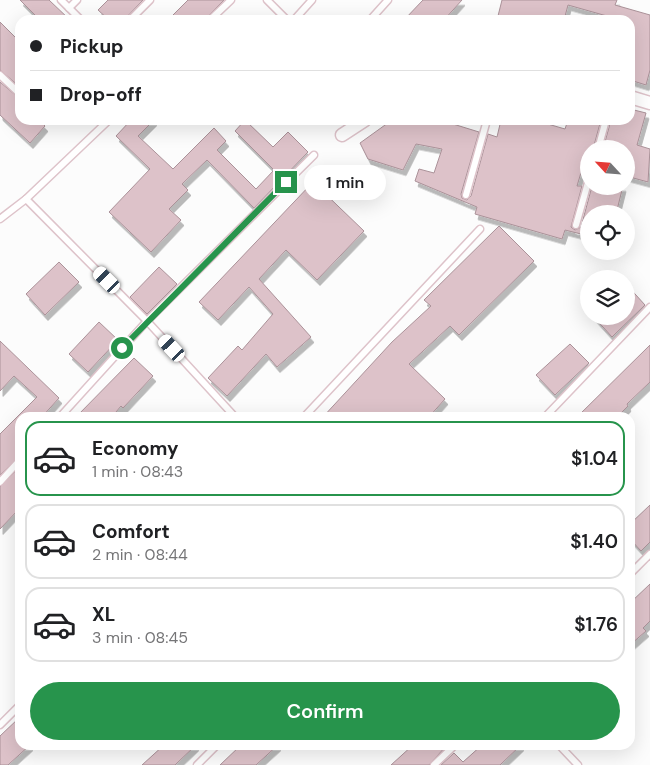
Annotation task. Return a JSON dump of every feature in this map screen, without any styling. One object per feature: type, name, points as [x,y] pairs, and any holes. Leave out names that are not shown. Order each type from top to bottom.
[{"type":"street","points":[[635,98],[650,103]]},
{"type":"street","points":[[342,135],[357,125]]},
{"type":"lane","points":[[61,0],[76,15]]},
{"type":"lane","points":[[69,8],[77,0]]},
{"type":"lane","points":[[135,15],[150,0]]},
{"type":"lane","points":[[215,15],[230,0]]},
{"type":"lane","points":[[267,0],[282,15]]},
{"type":"lane","points":[[298,15],[312,0]]},
{"type":"lane","points":[[374,15],[388,0]]},
{"type":"lane","points":[[0,76],[15,90]]},
{"type":"lane","points":[[0,219],[26,199],[104,125]]},
{"type":"lane","points":[[466,195],[486,125]]},
{"type":"lane","points":[[600,140],[605,125]]},
{"type":"lane","points":[[64,412],[147,321],[314,155]]},
{"type":"lane","points":[[576,225],[584,195]]},
{"type":"lane","points":[[26,199],[147,321],[230,412]]},
{"type":"lane","points":[[309,412],[480,229]]},
{"type":"lane","points":[[550,412],[650,307]]},
{"type":"lane","points":[[0,482],[15,466]]},
{"type":"lane","points":[[635,569],[650,554]]},
{"type":"lane","points":[[0,725],[15,710]]},
{"type":"lane","points":[[197,765],[212,750]]},
{"type":"lane","points":[[434,765],[450,750]]},
{"type":"lane","points":[[564,750],[578,765]]},
{"type":"building","points":[[20,0],[49,0],[65,15],[35,15]]},
{"type":"building","points":[[108,0],[143,0],[129,15],[104,15],[98,10]]},
{"type":"building","points":[[188,0],[224,0],[209,15],[173,15]]},
{"type":"building","points":[[423,0],[462,0],[448,15],[409,15]]},
{"type":"building","points":[[502,0],[617,0],[615,5],[650,15],[650,70],[646,85],[635,82],[635,15],[603,15],[568,5],[565,15],[498,15]]},
{"type":"building","points":[[0,22],[15,37],[15,83],[0,70]]},
{"type":"building","points":[[0,82],[15,95],[15,125],[45,126],[30,143],[0,115]]},
{"type":"building","points":[[635,110],[646,113],[637,145],[650,149],[648,182],[635,178],[635,140],[605,140],[610,125],[635,125]]},
{"type":"building","points":[[126,125],[149,125],[138,136],[173,169],[214,128],[226,141],[217,150],[256,189],[274,170],[235,131],[240,125],[250,125],[273,147],[288,132],[308,152],[254,208],[207,160],[182,184],[188,190],[169,209],[181,220],[151,252],[109,212],[150,169],[116,136]]},
{"type":"building","points":[[385,125],[456,125],[479,132],[461,194],[462,198],[467,200],[471,196],[488,134],[497,137],[500,125],[551,125],[565,129],[566,125],[600,125],[595,140],[580,140],[580,176],[577,186],[580,186],[580,193],[571,227],[575,230],[580,228],[580,234],[565,230],[562,239],[475,214],[477,207],[415,181],[419,169],[434,173],[442,149],[416,144],[403,170],[368,159],[360,143]]},
{"type":"building","points":[[313,182],[364,231],[317,280],[286,250],[259,279],[311,337],[277,367],[266,354],[227,396],[208,378],[238,346],[242,350],[273,314],[249,287],[218,320],[199,302]]},
{"type":"building","points":[[590,195],[621,195],[618,205],[587,205]]},
{"type":"building","points":[[499,226],[534,261],[459,335],[450,326],[409,364],[445,399],[433,412],[328,412],[392,342],[431,306],[424,300]]},
{"type":"building","points":[[59,262],[79,282],[45,315],[26,294]]},
{"type":"building","points":[[159,267],[177,284],[147,314],[130,297]]},
{"type":"building","points":[[635,294],[645,305],[635,315]]},
{"type":"building","points":[[99,322],[118,340],[88,372],[69,354]]},
{"type":"building","points":[[601,325],[624,325],[612,337]]},
{"type":"building","points":[[0,341],[59,398],[46,412],[22,412],[37,397],[14,376],[0,391]]},
{"type":"building","points":[[570,344],[589,363],[555,395],[536,375]]},
{"type":"building","points":[[650,345],[650,382],[627,404],[628,406],[622,412],[582,412]]},
{"type":"building","points":[[134,358],[153,376],[123,408],[121,406],[116,412],[81,412]]},
{"type":"building","points":[[15,419],[15,460],[0,475],[0,434]]},
{"type":"building","points":[[15,472],[15,513],[0,529],[0,487]]},
{"type":"building","points":[[650,505],[650,542],[641,551],[635,544],[635,519]]},
{"type":"building","points":[[650,584],[650,621],[643,628],[646,631],[635,641],[635,598]]},
{"type":"building","points":[[15,722],[15,750],[24,750],[8,765],[0,765],[0,736]]},
{"type":"building","points":[[158,750],[191,750],[175,765],[142,765]]},
{"type":"building","points":[[236,750],[272,750],[256,765],[220,765]]},
{"type":"building","points":[[408,750],[442,750],[429,765],[391,765]]},
{"type":"building","points":[[476,750],[516,750],[500,765],[441,765],[454,753],[463,762]]},
{"type":"route","points":[[122,348],[286,182]]}]
